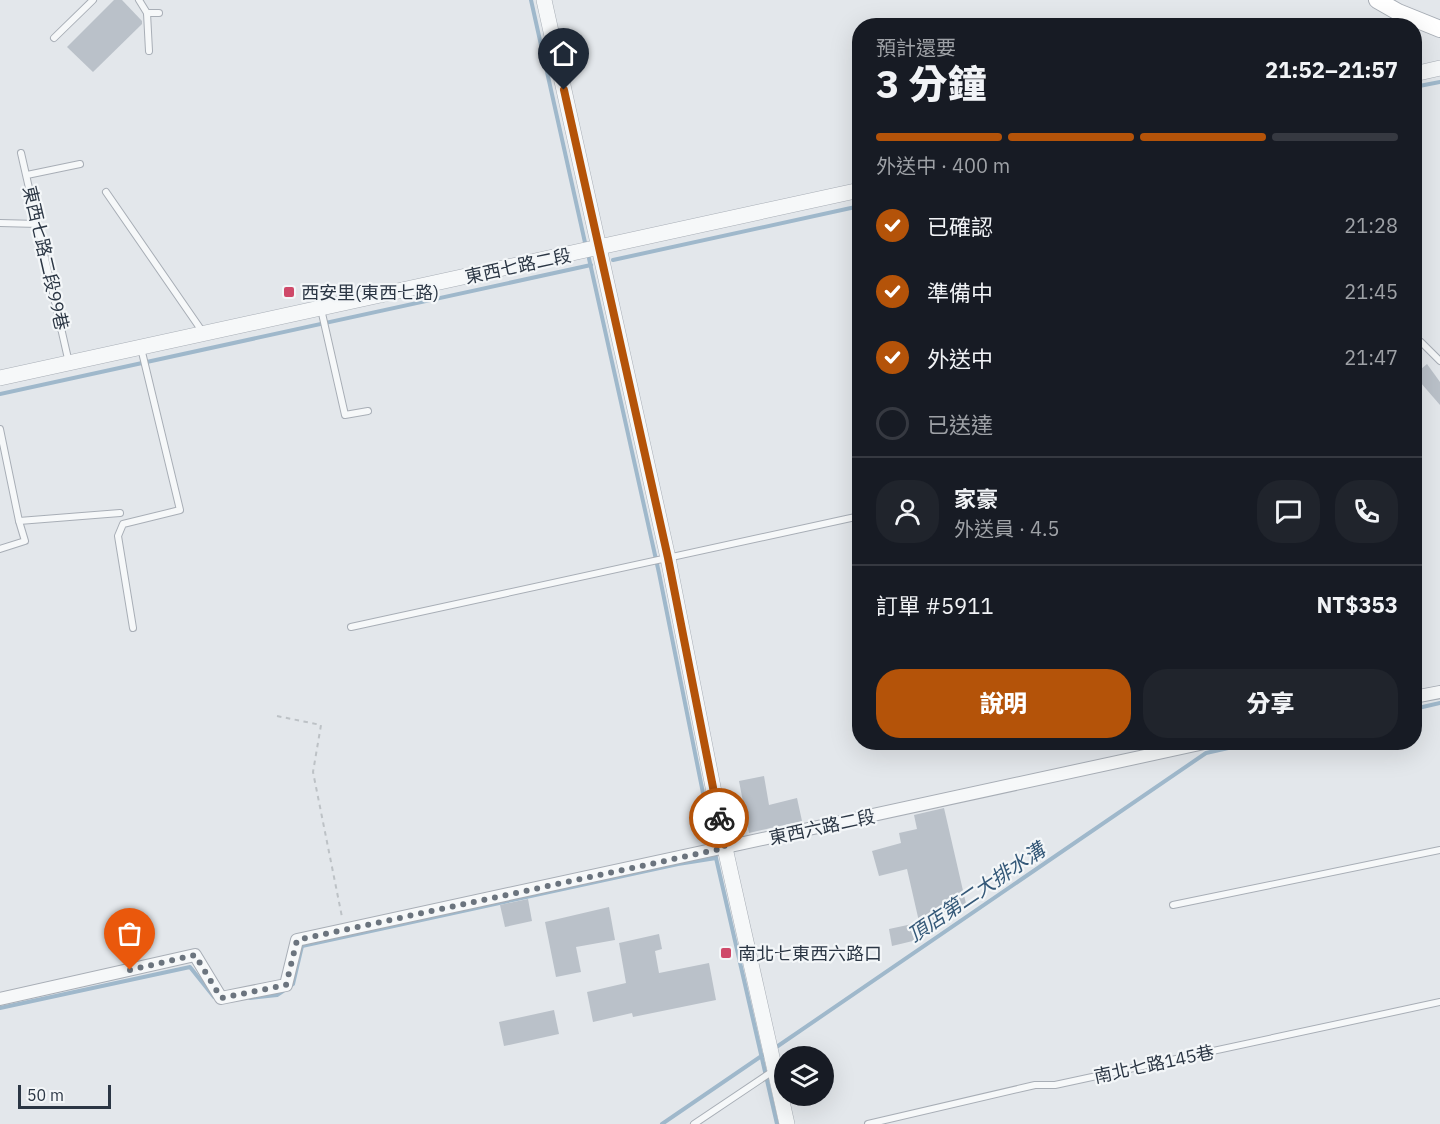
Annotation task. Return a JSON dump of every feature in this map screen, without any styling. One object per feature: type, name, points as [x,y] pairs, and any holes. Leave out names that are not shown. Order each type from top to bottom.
[{"type":"main road","points":[[1377,0],[1413,18]]},
{"type":"main road","points":[[1422,22],[1440,29]]},
{"type":"street","points":[[544,0],[668,558],[725,848],[774,1061]]},
{"type":"street","points":[[1422,72],[1440,68]]},
{"type":"street","name":"東西七路二段","points":[[0,378],[852,192]]},
{"type":"street","points":[[1422,696],[1440,692]]},
{"type":"street","name":"東西六路二段","points":[[0,999],[195,955],[221,998],[286,985],[297,940],[1172,750]]},
{"type":"street","points":[[783,1106],[787,1124]]},
{"type":"lane","points":[[54,38],[93,0]]},
{"type":"lane","points":[[139,0],[147,13],[149,51]]},
{"type":"lane","points":[[147,13],[159,13]]},
{"type":"lane","name":"東西七路二段99巷","points":[[21,153],[69,364]]},
{"type":"lane","points":[[27,175],[80,164]]},
{"type":"lane","points":[[106,192],[204,334]]},
{"type":"lane","points":[[0,223],[38,224]]},
{"type":"lane","points":[[321,308],[345,415],[368,411]]},
{"type":"lane","points":[[1422,343],[1440,361]]},
{"type":"lane","points":[[133,628],[118,536],[123,524],[180,510],[141,348]]},
{"type":"lane","points":[[0,429],[25,541],[0,549]]},
{"type":"lane","points":[[20,521],[120,513]]},
{"type":"lane","points":[[351,627],[852,518]]},
{"type":"lane","points":[[1173,905],[1440,850]]},
{"type":"lane","name":"南北七路145巷","points":[[868,1124],[1035,1085],[1066,1083],[1440,1002]]},
{"type":"lane","points":[[694,1124],[774,1070]]},
{"type":"path","points":[[277,716],[321,725],[314,772],[345,928]]},
{"type":"building","points":[[114,0],[122,0],[142,21],[142,24],[93,72],[67,47]]},
{"type":"building","points":[[1427,364],[1440,382],[1440,405],[1422,384],[1422,368]]},
{"type":"building","points":[[764,776],[769,805],[797,798],[802,821],[749,833],[739,781]]},
{"type":"building","points":[[944,808],[967,908],[935,914],[937,922],[920,926],[907,869],[879,876],[872,851],[901,843],[899,833],[917,829],[914,815]]},
{"type":"building","points":[[528,899],[532,921],[505,927],[500,905]]},
{"type":"building","points":[[609,907],[615,940],[576,947],[581,972],[556,977],[545,922]]},
{"type":"building","points":[[917,923],[921,939],[892,946],[889,929]]},
{"type":"building","points":[[659,934],[662,949],[655,951],[659,973],[709,963],[716,1000],[633,1017],[632,1013],[593,1022],[587,992],[626,983],[619,943]]},
{"type":"building","points":[[554,1010],[559,1034],[504,1046],[499,1022]]},
{"type":"waterway","points":[[531,0],[586,247]]},
{"type":"waterway","points":[[1422,85],[1440,82]]},
{"type":"waterway","points":[[613,260],[852,208]]},
{"type":"waterway","points":[[588,254],[659,573],[716,858],[777,1124]]},
{"type":"waterway","points":[[0,394],[591,265]]},
{"type":"waterway","name":"頂店第二大排水溝","points":[[1422,707],[1440,703]]},
{"type":"waterway","name":"頂店第二大排水溝","points":[[778,1046],[1206,753],[1219,750]]},
{"type":"waterway","points":[[289,987],[293,984],[302,946],[678,864],[716,858]]},
{"type":"waterway","points":[[0,1008],[190,967],[214,997]]},
{"type":"waterway","points":[[250,998],[277,995],[283,991]]},
{"type":"waterway","name":"頂店第二大排水溝","points":[[662,1124],[763,1055]]},
{"type":"way so far","points":[[130,970],[195,955],[221,998],[286,985],[297,940],[725,848],[719,818]]},
{"type":"place","name":"西安里(東西七路)","points":[[289,292]]},
{"type":"place","name":"南北七東西六路口","points":[[726,953]]},
{"type":"route","points":[[564,90],[668,558],[719,818]]}]
